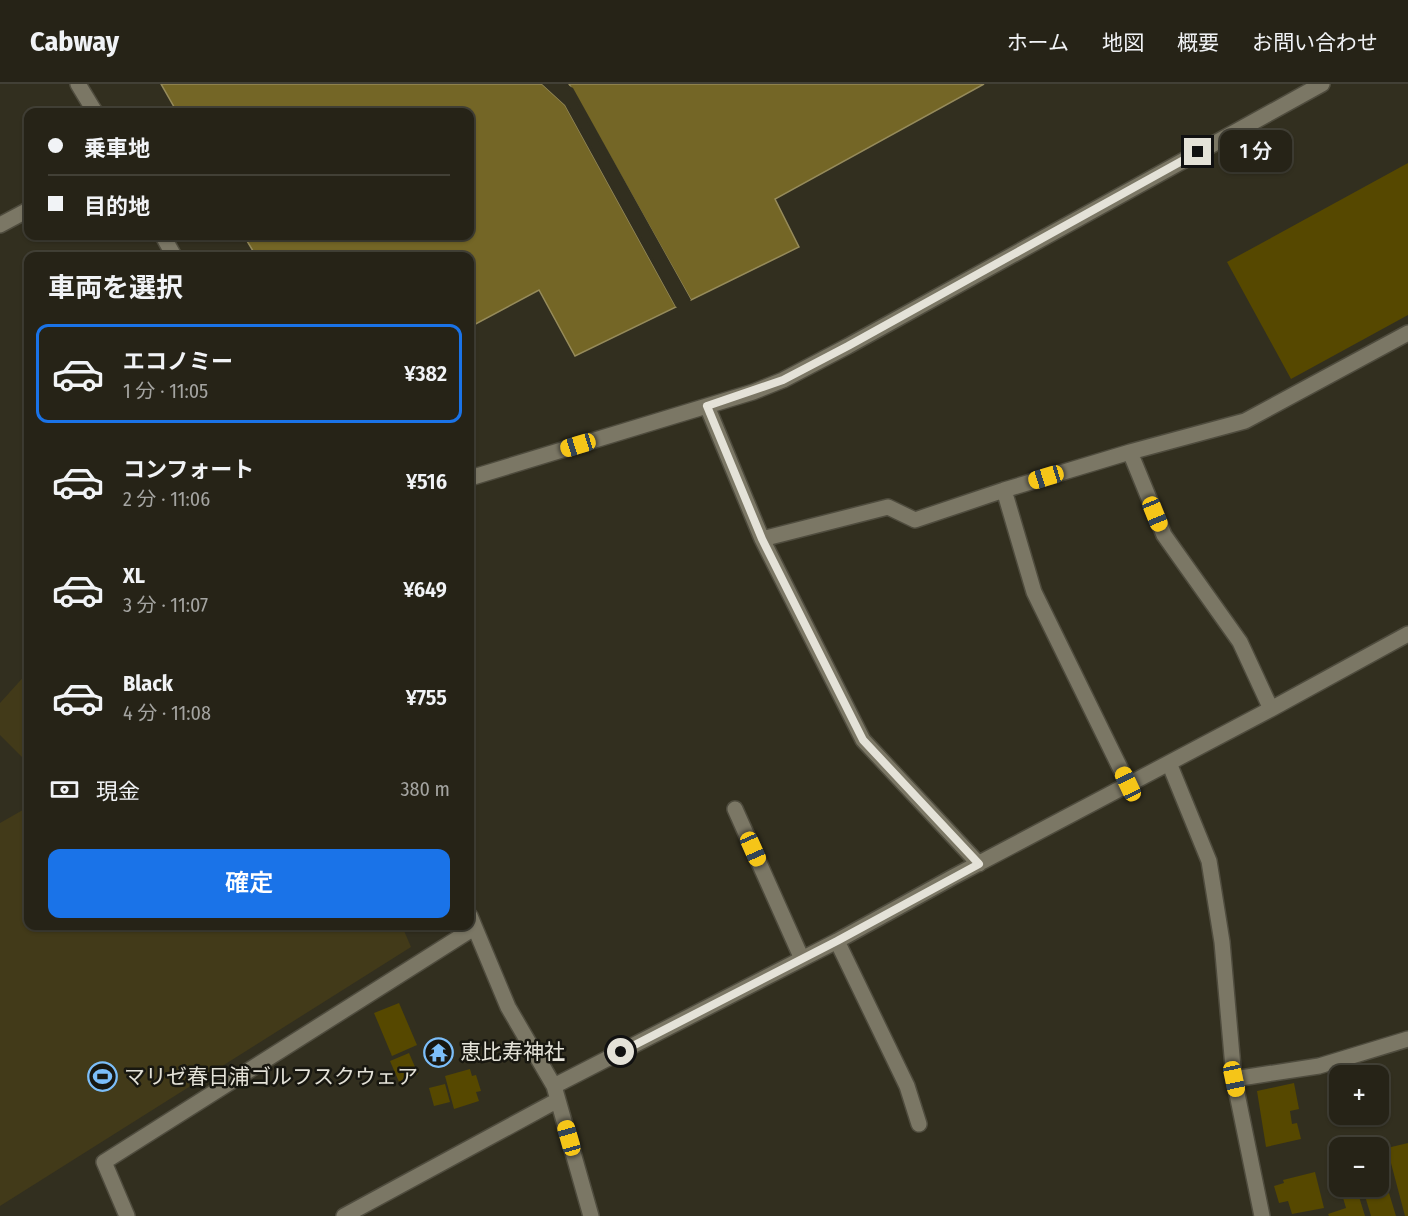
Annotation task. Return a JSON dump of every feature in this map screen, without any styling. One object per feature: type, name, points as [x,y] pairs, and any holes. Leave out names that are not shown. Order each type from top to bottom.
[{"type":"street","points":[[78,84],[93,108]]},
{"type":"street","points":[[474,477],[707,406],[783,380],[1322,84]]},
{"type":"street","points":[[0,225],[24,212]]},
{"type":"street","points":[[762,539],[888,507],[915,520],[1130,452],[1245,421],[1408,333]]},
{"type":"street","points":[[707,406],[762,539],[863,740],[979,864]]},
{"type":"street","points":[[1130,452],[1164,535],[1240,642],[1271,709]]},
{"type":"street","points":[[1004,490],[1034,592],[1128,784]]},
{"type":"street","points":[[344,1216],[372,1209],[556,1093],[1408,634]]},
{"type":"street","points":[[1169,763],[1209,861],[1222,942],[1234,1079],[1262,1216]]},
{"type":"street","points":[[735,809],[802,959]]},
{"type":"street","points":[[474,927],[508,1007],[556,1093],[591,1216]]},
{"type":"street","points":[[127,1216],[104,1162],[460,930]]},
{"type":"street","points":[[837,941],[907,1086],[919,1124]]},
{"type":"street","points":[[1234,1079],[1319,1066],[1408,1039]]},
{"type":"shaded area","points":[[161,84],[542,84],[565,105],[676,307],[575,356],[539,290],[474,325],[474,252],[254,252],[246,240],[474,240],[474,108],[175,108]]},
{"type":"shaded area","points":[[569,84],[984,84],[775,199],[799,247],[691,300]]},
{"type":"shaded area","points":[[24,676],[24,759],[0,735],[0,703]]},
{"type":"shaded area","name":"マリゼ春日浦ゴルフスクウェア","points":[[24,809],[24,930],[404,930],[411,947],[0,1206],[0,823]]},
{"type":"pier","points":[[542,84],[546,84],[568,104],[679,306],[676,307],[565,105]]},
{"type":"pier","points":[[566,84],[573,88],[691,300],[688,301]]},
{"type":"building","points":[[1408,163],[1408,315],[1291,379],[1227,262]]},
{"type":"building","points":[[399,1003],[417,1045],[392,1056],[374,1013]]},
{"type":"building","points":[[409,1053],[418,1074],[399,1082],[390,1061]]},
{"type":"building","points":[[470,1069],[472,1076],[476,1075],[481,1091],[476,1092],[479,1101],[454,1109],[445,1076]]},
{"type":"building","points":[[1294,1083],[1299,1109],[1290,1111],[1292,1124],[1297,1123],[1301,1139],[1266,1147],[1257,1091]]},
{"type":"building","points":[[445,1084],[450,1102],[434,1106],[429,1088]]},
{"type":"building","points":[[1408,1143],[1408,1216],[1405,1216],[1389,1156],[1389,1148]]},
{"type":"building","points":[[1315,1172],[1324,1208],[1292,1214],[1288,1201],[1279,1203],[1274,1186],[1284,1183],[1283,1180]]},
{"type":"building","points":[[1389,1193],[1396,1216],[1371,1216],[1365,1197],[1389,1197]]},
{"type":"building","points":[[1343,1197],[1359,1197],[1365,1216],[1329,1216],[1328,1214],[1346,1208]]},
{"type":"place","name":"恵比寿神社","points":[[439,1052]]},
{"type":"place","name":"マリゼ春日浦ゴルフスクウェア","points":[[103,1077]]},
{"type":"route","points":[[621,1052],[837,941],[953,876],[979,864],[863,740],[762,539],[707,406],[783,380],[1198,152]]}]
